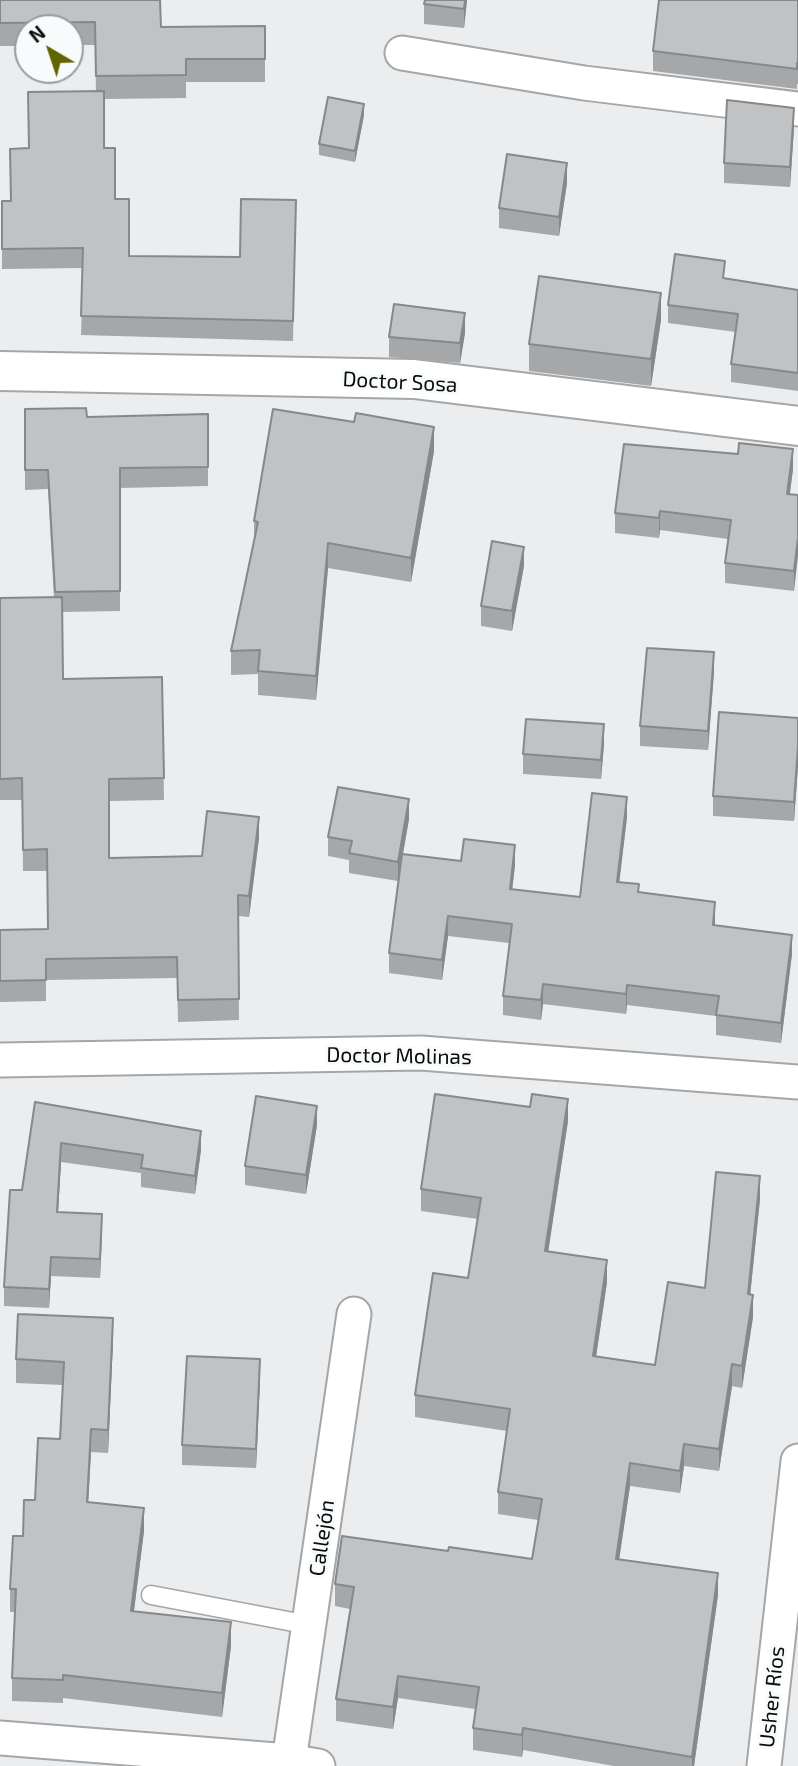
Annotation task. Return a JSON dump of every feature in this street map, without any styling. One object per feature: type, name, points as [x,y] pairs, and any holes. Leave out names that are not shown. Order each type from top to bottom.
[{"type":"street","points":[[402,53],[584,83],[798,109]]},
{"type":"street","name":"Doctor Sosa","points":[[0,371],[415,379],[798,426]]},
{"type":"street","name":"Doctor Molinas","points":[[0,1060],[421,1053],[798,1082]]},
{"type":"street","name":"Callejón","points":[[304,1763],[309,1625],[354,1314]]},
{"type":"street","name":"Usher Ríos","points":[[764,1766],[798,1461]]},
{"type":"street","points":[[0,1738],[304,1763]]},
{"type":"lane","points":[[151,1595],[309,1625]]},
{"type":"building","points":[[0,0],[160,0],[161,27],[265,26],[265,59],[186,59],[186,75],[96,76],[95,22],[84,22],[84,14],[14,14],[14,23],[0,23]]},
{"type":"building","points":[[425,0],[465,0],[464,9],[424,4]]},
{"type":"building","points":[[659,0],[798,0],[797,69],[653,51]]},
{"type":"building","points":[[104,91],[104,148],[115,148],[115,199],[129,199],[129,256],[240,257],[241,199],[296,200],[293,321],[81,316],[83,248],[2,249],[2,201],[11,201],[10,149],[29,148],[28,92]]},
{"type":"building","points":[[328,97],[364,104],[355,151],[319,144]]},
{"type":"building","points":[[727,100],[794,108],[790,167],[724,163]]},
{"type":"building","points":[[507,154],[567,163],[559,217],[499,208]]},
{"type":"building","points":[[675,254],[725,261],[723,278],[798,290],[798,373],[731,364],[738,314],[668,305]]},
{"type":"building","points":[[539,276],[661,293],[651,359],[529,344]]},
{"type":"building","points":[[394,304],[465,313],[460,343],[389,337]]},
{"type":"building","points":[[86,408],[87,417],[208,414],[208,467],[120,468],[120,591],[55,592],[48,470],[25,470],[25,409]]},
{"type":"building","points":[[273,409],[354,422],[356,413],[434,427],[411,558],[328,543],[316,676],[258,671],[260,650],[231,651],[258,522],[254,521]]},
{"type":"building","points":[[739,443],[793,449],[787,494],[798,495],[798,537],[794,571],[725,563],[731,520],[660,511],[659,518],[615,513],[624,444],[738,454]]},
{"type":"building","points":[[492,541],[524,547],[512,611],[481,606]]},
{"type":"building","points":[[62,597],[63,679],[162,677],[164,778],[109,779],[109,858],[202,856],[207,811],[259,817],[249,896],[238,895],[239,999],[178,1000],[177,957],[46,959],[46,980],[0,981],[0,930],[48,929],[47,849],[23,850],[22,778],[0,779],[0,598]]},
{"type":"building","points":[[647,648],[714,652],[708,731],[640,726]]},
{"type":"building","points":[[719,712],[798,718],[794,802],[713,796]]},
{"type":"building","points":[[526,719],[604,724],[601,760],[523,754]]},
{"type":"building","points":[[338,787],[409,799],[398,862],[349,853],[352,841],[328,837]]},
{"type":"building","points":[[592,793],[627,797],[617,882],[639,884],[638,892],[715,902],[713,925],[792,935],[781,1023],[716,1015],[719,996],[627,985],[626,994],[543,984],[541,1000],[503,996],[512,924],[448,916],[442,960],[389,953],[402,854],[461,861],[464,839],[515,845],[510,889],[580,897]]},
{"type":"building","points":[[435,1094],[530,1107],[532,1094],[568,1099],[545,1251],[607,1260],[593,1356],[655,1365],[668,1282],[705,1288],[716,1172],[760,1176],[748,1294],[753,1295],[742,1366],[732,1364],[719,1449],[684,1444],[680,1471],[630,1463],[616,1559],[718,1573],[692,1757],[523,1728],[522,1735],[473,1728],[479,1687],[398,1676],[393,1707],[336,1699],[354,1587],[335,1584],[342,1536],[448,1551],[449,1547],[532,1559],[542,1499],[498,1492],[510,1409],[415,1395],[433,1273],[468,1278],[481,1198],[421,1189]]},
{"type":"building","points":[[256,1096],[317,1106],[306,1175],[245,1166]]},
{"type":"building","points":[[35,1102],[201,1131],[195,1176],[141,1168],[143,1155],[61,1143],[57,1212],[102,1214],[100,1259],[51,1257],[49,1289],[4,1287],[10,1190],[22,1190]]},
{"type":"building","points":[[18,1314],[113,1318],[108,1430],[91,1429],[87,1502],[144,1508],[131,1611],[231,1622],[222,1693],[63,1675],[63,1680],[12,1678],[16,1589],[10,1589],[13,1536],[23,1536],[24,1500],[35,1500],[38,1438],[60,1439],[64,1362],[16,1359]]},
{"type":"building","points":[[187,1356],[260,1359],[256,1449],[182,1445]]}]
